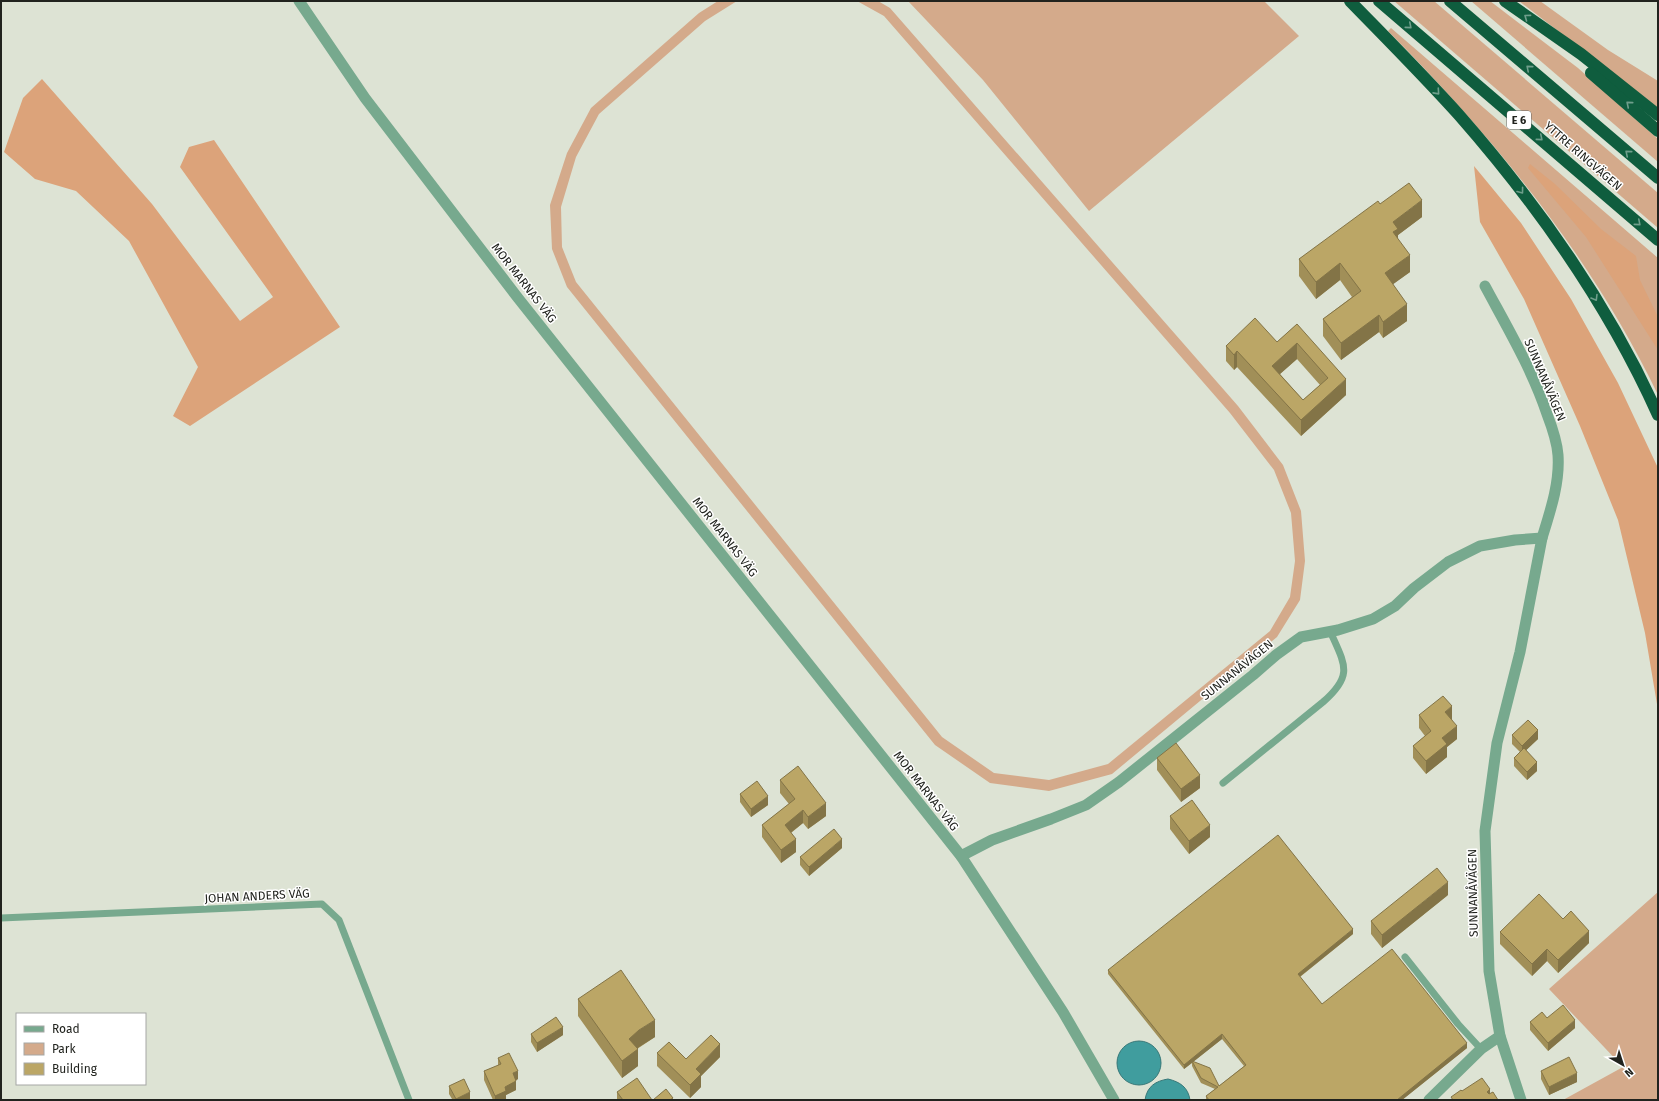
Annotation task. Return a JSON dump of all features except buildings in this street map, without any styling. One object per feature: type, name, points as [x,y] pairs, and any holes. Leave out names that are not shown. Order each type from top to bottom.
[{"type":"highway","points":[[1350,1],[1411,63],[1460,116],[1511,178],[1551,231],[1618,338],[1658,415]]},
{"type":"highway","name":"YTTRE RINGVÄGEN","points":[[1379,1],[1658,240]]},
{"type":"highway","points":[[1450,1],[1658,178]]},
{"type":"highway","points":[[1505,1],[1550,34],[1582,54],[1658,115]]},
{"type":"highway","points":[[1550,34],[1580,63],[1658,131]]},
{"type":"street","name":"MOR MARNAS VÄG","points":[[299,1],[365,98],[514,292],[961,856],[1063,1012],[1114,1100]]},
{"type":"street","name":"SUNNANÅVÄGEN","points":[[1485,286],[1523,358],[1542,400],[1554,433],[1558,455],[1556,481],[1542,538],[1520,652],[1497,743],[1485,831],[1489,971],[1500,1036],[1521,1100]]},
{"type":"street","name":"SUNNANÅVÄGEN","points":[[961,856],[992,840],[1051,820],[1086,805],[1119,782],[1276,655],[1301,637],[1330,631],[1373,619],[1395,606],[1414,588],[1448,562],[1480,546],[1515,540],[1542,538]]},
{"type":"street","points":[[1429,1100],[1481,1049],[1500,1036]]},
{"type":"lane","points":[[1223,783],[1323,702],[1338,688],[1342,682],[1344,665],[1330,631]]},
{"type":"lane","name":"JOHAN ANDERS VÄG","points":[[1,918],[322,904],[339,920],[409,1100]]},
{"type":"lane","points":[[1405,957],[1458,1024],[1481,1049]]},
{"type":"green space","points":[[718,1],[737,1],[705,21],[599,114],[576,157],[561,207],[562,247],[576,282],[942,737],[994,773],[1049,780],[1108,764],[1270,631],[1290,597],[1295,561],[1291,513],[1274,470],[1230,413],[884,16],[857,1],[878,1],[890,8],[1238,406],[1283,465],[1301,511],[1305,561],[1300,600],[1277,637],[1112,774],[1049,791],[990,783],[935,745],[567,287],[552,249],[550,205],[567,153],[591,108],[699,13]]},
{"type":"green space","points":[[908,1],[1264,1],[1299,36],[1089,211],[983,80]]},
{"type":"green space","points":[[1394,1],[1434,1],[1658,193],[1658,228]]},
{"type":"green space","points":[[1471,1],[1490,1],[1578,68],[1658,139],[1658,162]]},
{"type":"green space","points":[[1519,1],[1540,1],[1608,50],[1658,81],[1658,108]]},
{"type":"green space","points":[[1391,28],[1658,258],[1658,395],[1632,344],[1603,295],[1572,248],[1503,157],[1428,72],[1388,31]]},
{"type":"green space","points":[[1658,892],[1658,1100],[1563,1100],[1623,1067],[1549,989]]},
{"type":"shaded area","points":[[42,79],[152,204],[240,321],[273,297],[180,167],[189,147],[214,140],[340,327],[190,426],[173,416],[198,367],[129,241],[76,191],[35,179],[4,152],[23,98]]},
{"type":"shaded area","points":[[1530,164],[1555,184],[1601,229],[1636,256],[1640,280],[1658,317],[1658,350],[1586,237],[1528,168]]},
{"type":"shaded area","points":[[1474,166],[1521,223],[1571,299],[1618,383],[1658,468],[1658,710],[1645,633],[1618,520],[1580,426],[1524,299],[1480,222]]},
{"type":"water","points":[[1135,1041],[1143,1041],[1148,1042],[1155,1047],[1160,1054],[1160,1072],[1155,1079],[1148,1084],[1135,1085],[1127,1082],[1120,1075],[1117,1067],[1117,1059],[1120,1051],[1127,1044]]},
{"type":"water","points":[[1168,1079],[1183,1086],[1189,1095],[1190,1100],[1145,1100],[1148,1091],[1153,1085]]}]
